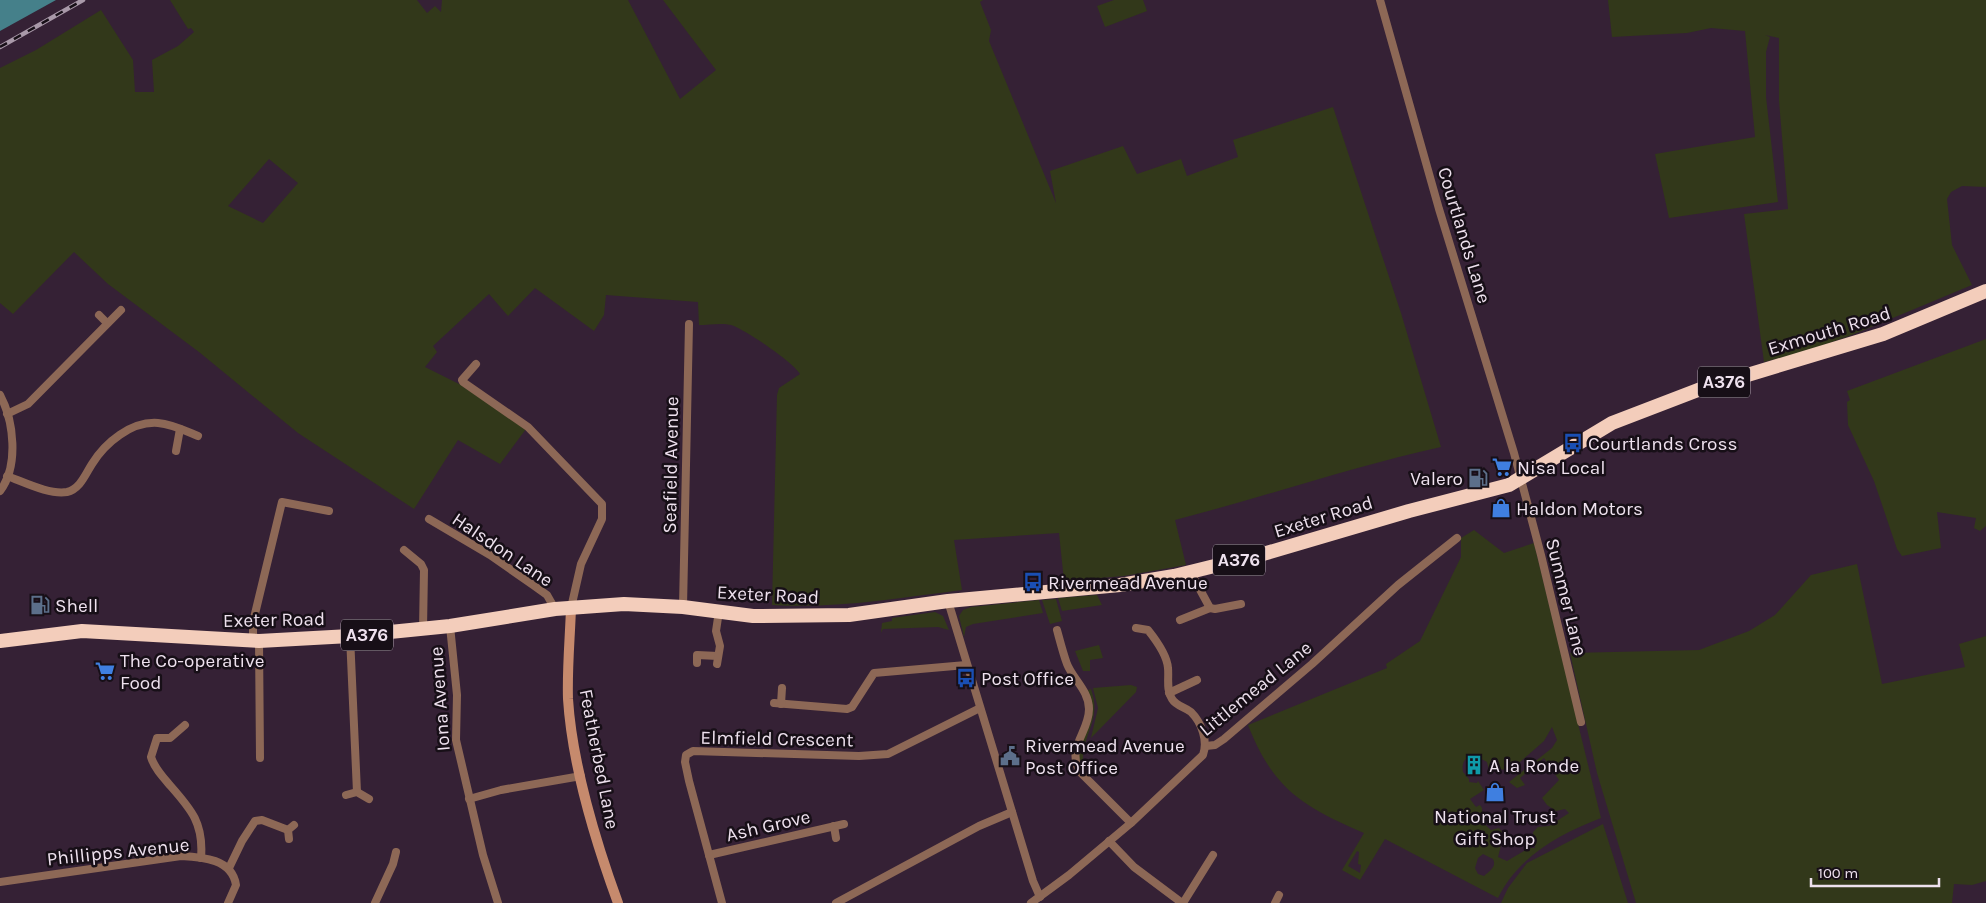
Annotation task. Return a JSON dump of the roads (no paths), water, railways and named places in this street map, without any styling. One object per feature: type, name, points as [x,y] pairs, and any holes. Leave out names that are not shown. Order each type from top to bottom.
[{"type":"highway","name":"Exmouth Road","points":[[1521,479],[1580,441],[1612,423],[1643,410],[1698,390],[1883,334],[1986,291]]},
{"type":"highway","name":"Exeter Road","points":[[0,641],[82,631],[256,640],[350,636],[450,626],[555,609],[624,604],[753,616],[849,615],[948,601],[1120,585],[1191,573],[1409,511],[1498,489],[1521,479]]},
{"type":"street","name":"Courtlands Lane","points":[[1380,0],[1439,209],[1495,387],[1521,479]]},
{"type":"street","points":[[7,414],[28,404],[121,310]]},
{"type":"street","points":[[99,315],[108,323]]},
{"type":"street","name":"Seafield Avenue","points":[[683,608],[689,324]]},
{"type":"street","name":"Featherbed Lane","points":[[476,364],[463,382],[528,427],[602,504],[602,519],[581,564],[572,608],[568,674],[569,702],[581,776],[594,832],[618,903]]},
{"type":"street","points":[[0,395],[7,414],[12,454],[7,476],[0,491]]},
{"type":"street","points":[[7,476],[53,492],[68,492],[81,482],[102,451],[123,434],[144,424],[159,423],[198,436]]},
{"type":"street","points":[[176,451],[180,429]]},
{"type":"street","name":"Summer Lane","points":[[1521,479],[1581,722]]},
{"type":"street","points":[[260,758],[256,640],[253,622],[282,502],[329,511]]},
{"type":"street","name":"Halsdon Lane","points":[[429,519],[490,556],[547,595],[555,609]]},
{"type":"street","name":"Littlemead Lane","points":[[1031,903],[1109,841],[1198,762],[1206,746],[1215,746],[1224,739],[1312,664],[1398,586],[1457,538]]},
{"type":"street","points":[[404,550],[421,564],[424,570],[423,629]]},
{"type":"street","points":[[1191,573],[1210,608]]},
{"type":"street","points":[[948,601],[966,665],[1040,897]]},
{"type":"street","points":[[1180,620],[1210,608],[1215,609],[1241,604]]},
{"type":"street","points":[[717,664],[720,646],[716,631],[719,612]]},
{"type":"street","name":"Iona Avenue","points":[[450,626],[457,695],[456,740],[483,855],[498,903]]},
{"type":"street","points":[[1136,628],[1148,630],[1163,653],[1168,666],[1169,693],[1172,700],[1193,715],[1203,733],[1206,746]]},
{"type":"street","points":[[1056,630],[1068,665],[1088,700],[1089,711],[1074,755],[1075,764],[1080,772],[1130,823]]},
{"type":"street","points":[[350,636],[357,792]]},
{"type":"street","points":[[697,663],[698,654],[718,656]]},
{"type":"street","points":[[782,688],[777,703],[847,709],[852,707],[874,673],[893,673],[966,665]]},
{"type":"street","points":[[1169,693],[1197,680]]},
{"type":"street","name":"Elmfield Crescent","points":[[722,903],[685,762],[686,755],[693,751],[849,756],[888,754],[980,708]]},
{"type":"street","points":[[186,725],[170,738],[157,738],[151,757],[158,772],[195,816],[202,840],[201,858]]},
{"type":"street","points":[[469,798],[501,790],[581,776]]},
{"type":"street","points":[[346,795],[357,792],[369,799]]},
{"type":"street","points":[[836,903],[980,826],[1012,812]]},
{"type":"street","points":[[228,903],[236,885],[229,868],[251,824],[255,820],[262,820],[291,827],[289,839]]},
{"type":"street","name":"Ash Grove","points":[[709,855],[844,824]]},
{"type":"street","name":"Ash Grove","points":[[834,826],[836,838]]},
{"type":"street","points":[[1109,841],[1134,867],[1183,903],[1213,855]]},
{"type":"street","points":[[375,903],[393,864],[396,852]]},
{"type":"street","name":"Phillipps Avenue","points":[[0,882],[181,856],[201,858],[223,864],[229,868]]},
{"type":"street","points":[[1275,903],[1279,895]]},
{"type":"railway","points":[[0,47],[83,0]]},
{"type":"place","name":"Courtlands Cross","points":[[1573,443]]},
{"type":"place","name":"Nisa Local","points":[[1502,467]]},
{"type":"place","name":"Valero","points":[[1478,478]]},
{"type":"place","name":"Haldon Motors","points":[[1501,508]]},
{"type":"place","name":"Rivermead Avenue","points":[[1033,582]]},
{"type":"place","name":"Shell","points":[[40,605]]},
{"type":"place","name":"The Co-operative Food","points":[[105,671]]},
{"type":"place","name":"Post Office","points":[[966,678]]},
{"type":"place","name":"Rivermead Avenue Post Office","points":[[1010,756]]},
{"type":"place","name":"A la Ronde","points":[[1474,765]]},
{"type":"place","name":"National Trust Gift Shop","points":[[1495,792]]}]
